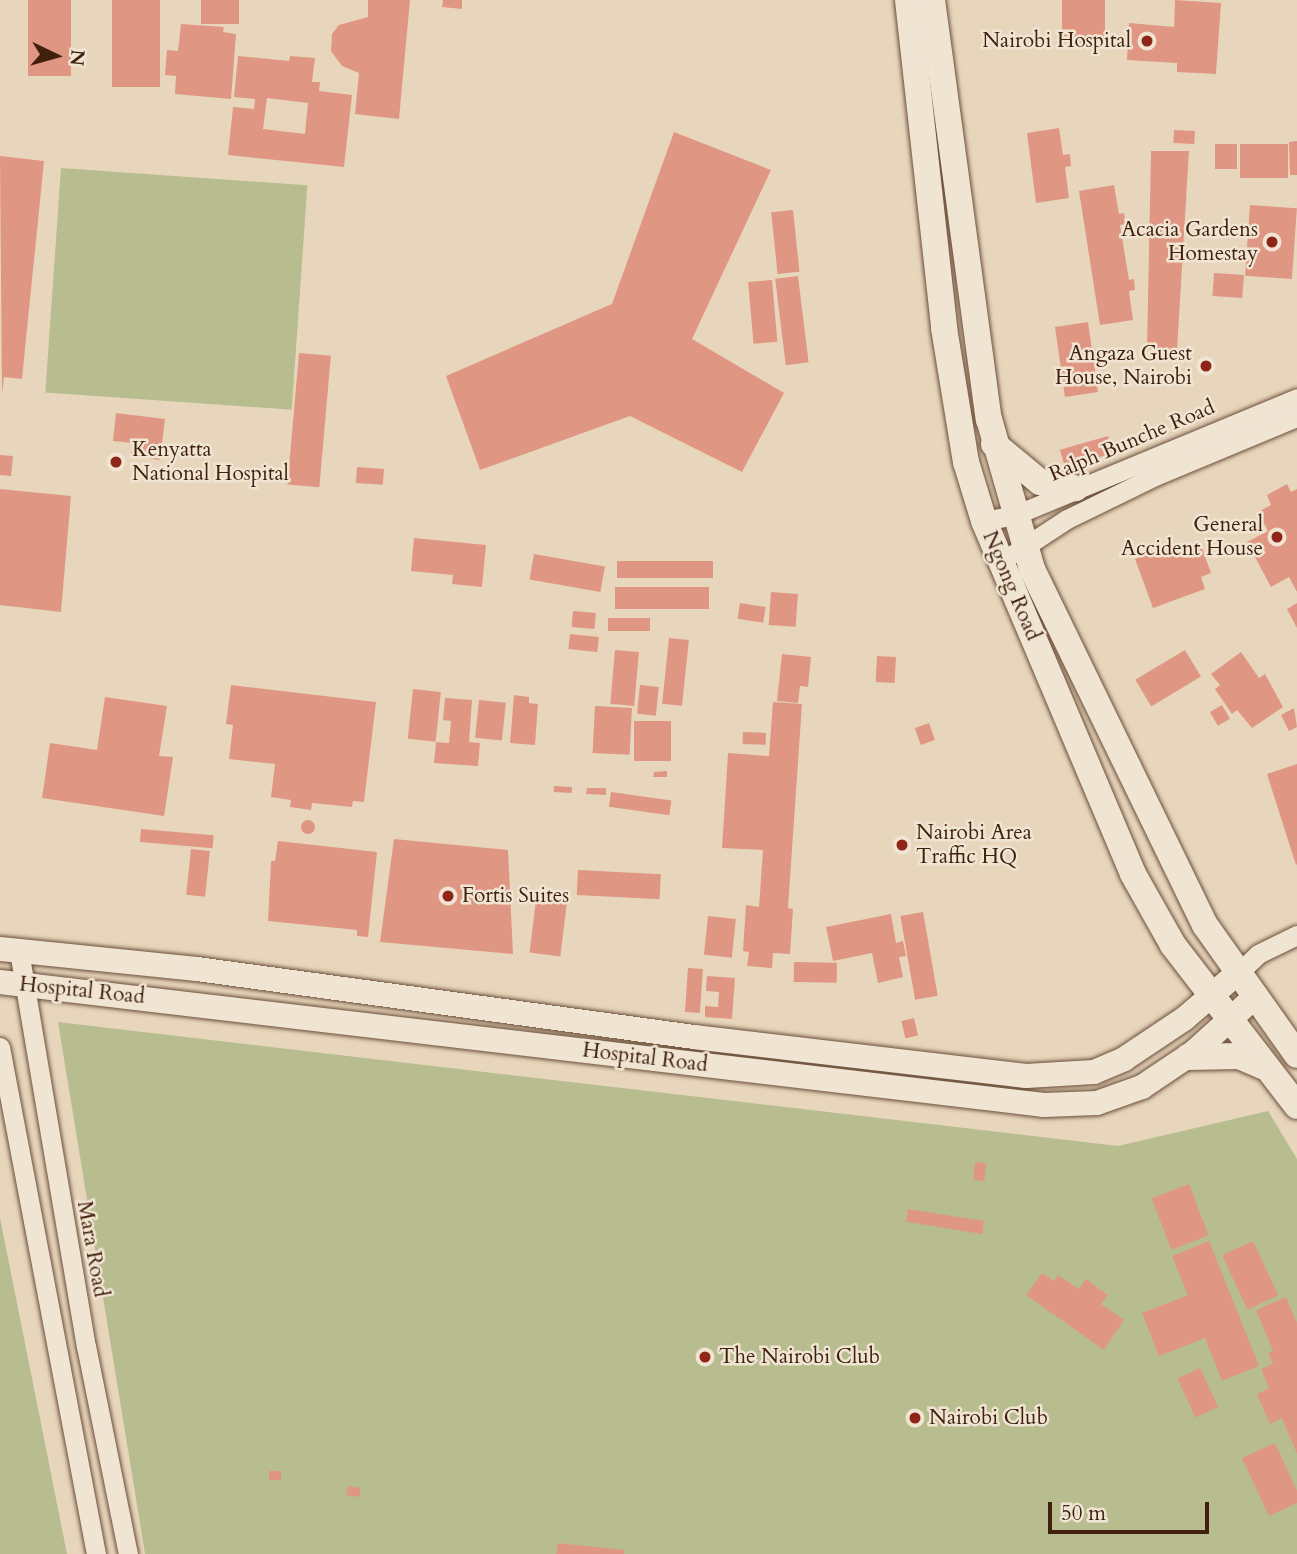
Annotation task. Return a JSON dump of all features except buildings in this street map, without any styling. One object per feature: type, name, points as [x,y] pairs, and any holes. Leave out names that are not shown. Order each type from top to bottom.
[{"type":"main road","name":"Ngong Road","points":[[908,0],[944,328],[966,462],[984,521],[1133,874],[1173,945],[1264,1067],[1297,1106]]},
{"type":"main road","name":"Ngong Road","points":[[932,0],[993,442],[1032,569],[1205,925],[1297,1055]]},
{"type":"main road","points":[[993,442],[1040,482],[1075,488]]},
{"type":"main road","points":[[1188,1057],[1239,1056],[1264,1067]]},
{"type":"street","name":"Ralph Bunche Road","points":[[984,521],[1015,515],[1297,398]]},
{"type":"street","name":"Ralph Bunche Road","points":[[999,559],[1027,549],[1067,519],[1205,453],[1297,417]]},
{"type":"street","points":[[1238,972],[1258,954],[1297,935]]},
{"type":"street","name":"Hospital Road","points":[[9,950],[197,969],[694,1037],[1026,1076],[1104,1068],[1157,1040],[1238,972]]},
{"type":"street","name":"Mara Road","points":[[9,950],[11,983],[128,1554]]},
{"type":"street","name":"Hospital Road","points":[[11,983],[1004,1103],[1097,1103],[1142,1087],[1188,1057],[1256,996]]},
{"type":"street","points":[[0,1047],[96,1554]]},
{"type":"green space","points":[[61,168],[307,185],[292,410],[45,392]]},
{"type":"green space","name":"The Nairobi Club","points":[[58,1022],[1118,1146],[1268,1111],[1297,1159],[1297,1554],[145,1554]]},
{"type":"green space","points":[[0,1218],[67,1554],[0,1554]]},
{"type":"place","name":"Nairobi Hospital","points":[[1147,41]]},
{"type":"place","name":"Acacia Gardens Homestay","points":[[1272,242]]},
{"type":"place","name":"Angaza Guest House, Nairobi","points":[[1206,366]]},
{"type":"place","name":"Kenyatta National Hospital","points":[[116,462]]},
{"type":"place","name":"General Accident House","points":[[1277,537]]},
{"type":"place","name":"Nairobi Area Traffic HQ","points":[[902,845]]},
{"type":"place","name":"Fortis Suites","points":[[448,896]]},
{"type":"place","name":"The Nairobi Club","points":[[705,1357]]},
{"type":"place","name":"Nairobi Club","points":[[915,1418]]}]
